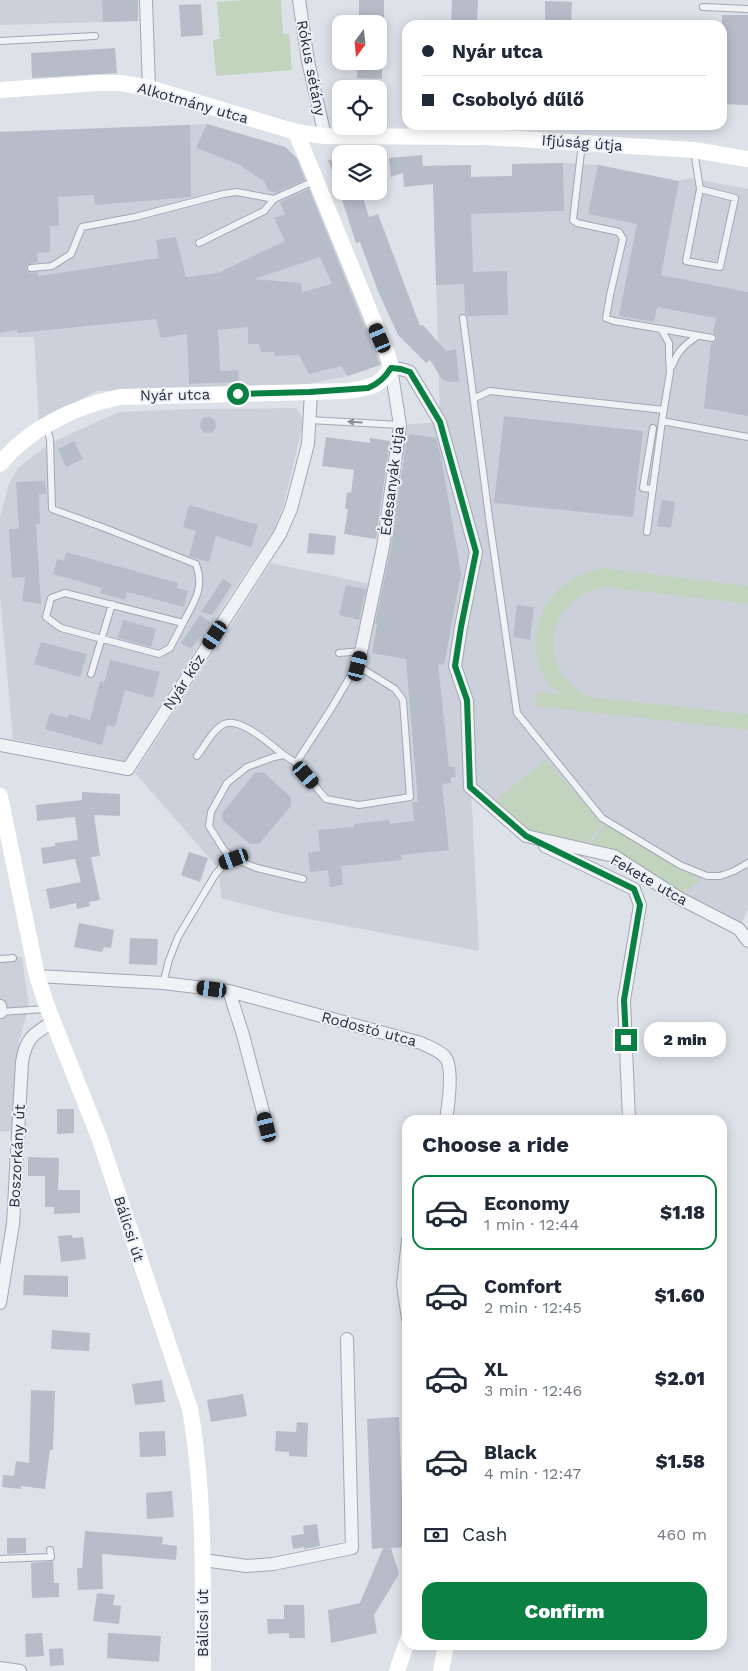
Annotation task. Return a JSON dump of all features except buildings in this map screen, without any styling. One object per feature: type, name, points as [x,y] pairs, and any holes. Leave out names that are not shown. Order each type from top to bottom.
[{"type":"street","points":[[146,0],[148,88]]},
{"type":"street","name":"Rókus sétány","points":[[299,0],[308,61],[325,136]]},
{"type":"street","name":"Alkotmány utca","points":[[0,90],[121,83],[148,88],[296,132]]},
{"type":"street","name":"Ifjúság útja","points":[[296,132],[325,136],[487,137],[694,150],[748,159]]},
{"type":"street","name":"Édesanyák útja","points":[[296,132],[388,356],[400,425],[383,547],[358,666]]},
{"type":"street","name":"Nyár utca","points":[[0,464],[17,445],[79,408],[97,401],[120,396],[310,392],[368,388],[386,376],[391,368]]},
{"type":"street","name":"Fekete utca","points":[[391,368],[410,372],[440,422],[476,552],[455,666],[467,700],[470,787],[526,836],[614,856],[679,898],[740,929],[748,941]]},
{"type":"street","name":"Nyár köz","points":[[0,744],[128,769],[280,534],[291,509],[308,444],[310,392]]},
{"type":"street","name":"Bálicsi út","points":[[0,796],[37,976],[50,1015],[99,1137],[190,1409],[196,1442],[203,1560],[203,1671]]},
{"type":"street","points":[[526,836],[634,889],[640,905],[624,1000],[629,1115]]},
{"type":"street","name":"Rodostó utca","points":[[37,976],[163,983],[229,991],[421,1043],[438,1051],[447,1059],[449,1073],[446,1115]]},
{"type":"street","points":[[229,991],[243,1034],[267,1127]]},
{"type":"street","name":"Boszorkány út","points":[[0,1303],[13,1224],[24,1047],[31,1036],[50,1015]]},
{"type":"street","points":[[203,1560],[247,1566],[273,1564],[352,1548],[347,1339]]},
{"type":"street","points":[[397,1671],[404,1650]]},
{"type":"street","points":[[441,1671],[445,1650]]},
{"type":"street","points":[[0,1668],[20,1671]]},
{"type":"lane","points":[[703,7],[748,9]]},
{"type":"lane","points":[[0,41],[94,36]]},
{"type":"lane","points":[[582,143],[573,220],[576,223],[619,232],[623,239],[606,318],[712,338]]},
{"type":"lane","points":[[694,150],[700,189],[686,261],[720,267],[735,198],[700,189]]},
{"type":"lane","points":[[199,243],[264,211],[274,198],[315,180]]},
{"type":"lane","points":[[31,268],[52,266],[70,254],[82,227],[135,217],[223,194],[237,192],[274,198]]},
{"type":"lane","points":[[463,318],[488,517],[517,713],[602,818],[680,865],[707,876],[727,874],[748,863]]},
{"type":"lane","points":[[661,329],[669,343],[670,372]]},
{"type":"lane","points":[[647,532],[670,372],[674,358],[684,346],[698,336]]},
{"type":"lane","points":[[474,398],[490,391],[664,410]]},
{"type":"lane","points":[[309,420],[400,425]]},
{"type":"lane","points":[[662,421],[748,437]]},
{"type":"lane","points":[[47,426],[50,440],[52,509],[196,564],[200,576],[197,597],[184,623],[170,648],[159,654],[61,628],[46,617],[51,598],[65,592],[184,623]]},
{"type":"lane","points":[[653,428],[643,488],[653,489]]},
{"type":"lane","points":[[92,674],[112,604]]},
{"type":"lane","points":[[339,653],[362,651]]},
{"type":"lane","points":[[197,756],[214,732],[225,723],[235,723],[246,726],[296,763],[326,799],[358,805],[410,797],[403,700],[395,689],[358,666],[296,763]]},
{"type":"lane","points":[[284,755],[247,767],[227,783],[210,812],[210,826],[224,850],[234,859],[257,868],[303,879]]},
{"type":"lane","points":[[163,983],[178,937],[224,863],[234,859]]},
{"type":"lane","points":[[0,960],[13,958]]},
{"type":"lane","points":[[0,1012],[50,1015]]},
{"type":"lane","points":[[0,1559],[51,1557],[50,1550]]},
{"type":"shaded area","points":[[0,0],[138,0],[138,21],[0,25]]},
{"type":"shaded area","points":[[207,124],[285,147],[300,162],[382,364],[348,376],[297,386],[96,391],[39,423],[34,337],[0,337],[0,132]]},
{"type":"shaded area","points":[[563,163],[598,165],[679,181],[690,178],[748,189],[748,909],[739,929],[614,856],[526,836],[471,788],[479,951],[287,915],[221,898],[219,869],[135,773],[271,563],[375,585],[400,425],[440,422],[433,166],[471,165],[471,177],[512,176],[512,165]]},
{"type":"shaded area","points":[[296,408],[304,420],[283,507],[274,530],[125,761],[13,739],[0,596],[0,517],[9,484],[18,468],[50,443],[119,412]]},
{"type":"shaded area","points":[[22,957],[29,1007],[19,1041],[13,1132],[0,1131],[0,959]]},
{"type":"green space","points":[[281,0],[283,34],[289,34],[292,70],[216,76],[213,40],[220,39],[217,2]]},
{"type":"green space","points":[[602,568],[748,586],[748,604],[604,587],[584,594],[569,605],[559,620],[554,636],[554,653],[560,670],[571,685],[589,697],[748,714],[748,730],[535,706],[537,692],[562,694],[551,686],[543,675],[538,663],[536,636],[543,610],[555,593],[567,583],[587,572]]},
{"type":"green space","points":[[546,760],[603,824],[585,845],[527,831],[494,801]]},
{"type":"green space","points":[[605,825],[701,880],[680,894],[588,846]]},
{"type":"route","points":[[238,394],[368,388],[386,376],[391,368],[410,372],[440,422],[476,552],[455,666],[467,700],[470,787],[526,836],[634,889],[640,905],[624,1000],[626,1040]]}]
